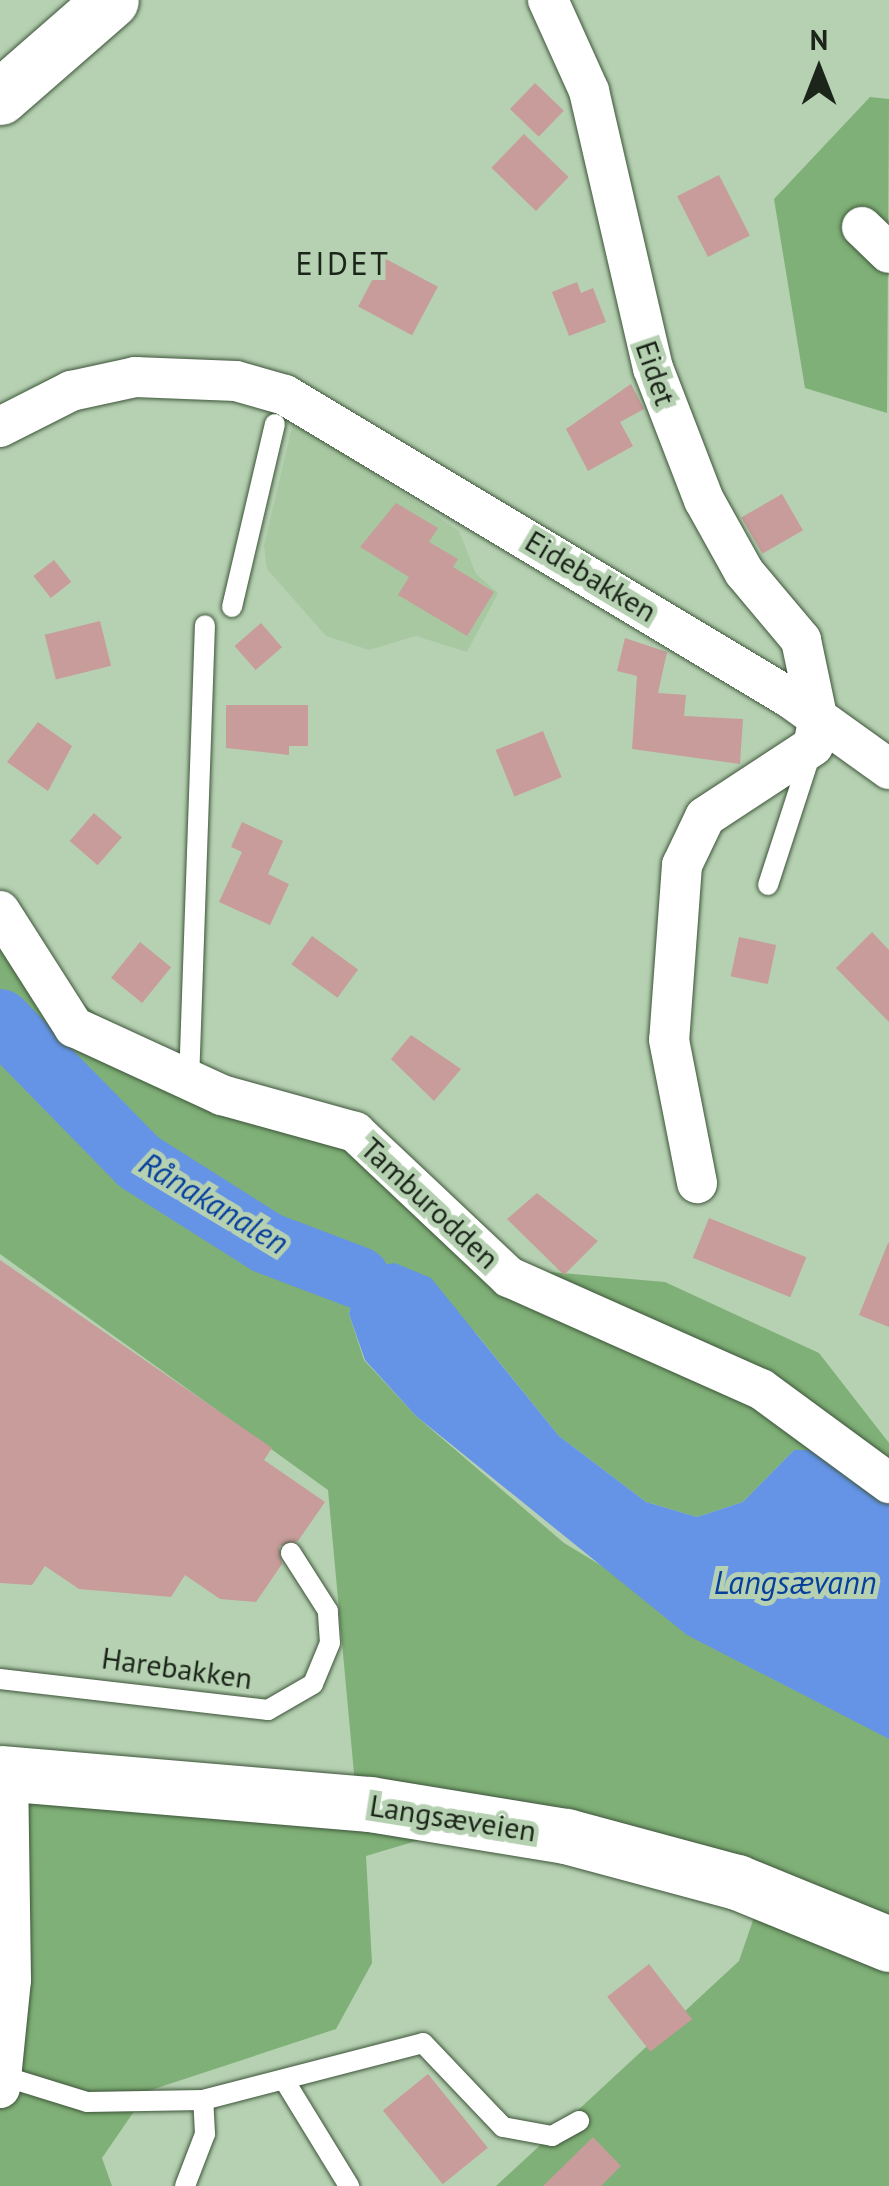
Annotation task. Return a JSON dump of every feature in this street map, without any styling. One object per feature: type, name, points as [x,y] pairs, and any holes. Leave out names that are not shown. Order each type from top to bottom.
[{"type":"main road","points":[[0,96],[111,0]]},
{"type":"main road","name":"Langsæveien","points":[[4,1773],[395,1808],[662,1859],[889,1944]]},
{"type":"street","name":"Eidet","points":[[548,0],[589,92],[652,368],[704,500],[744,572],[801,640],[816,734]]},
{"type":"street","points":[[0,427],[72,390],[136,377],[236,382],[280,409]]},
{"type":"street","name":"Eidebakken","points":[[280,409],[816,734],[889,770]]},
{"type":"street","points":[[697,1183],[669,1040],[682,865],[705,817],[816,734]]},
{"type":"street","name":"Tamburodden","points":[[0,911],[74,1028],[189,1082],[355,1132],[509,1277],[761,1388],[889,1483]]},
{"type":"street","points":[[2,2082],[4,1773]]},
{"type":"lane","points":[[232,607],[280,409]]},
{"type":"lane","points":[[189,1082],[204,625]]},
{"type":"lane","points":[[768,885],[816,734]]},
{"type":"lane","name":"Harebakken","points":[[0,1679],[246,1710],[285,1702],[313,1684],[330,1643],[328,1612],[291,1553]]},
{"type":"lane","points":[[2,2082],[87,2102],[203,2100],[286,2083],[423,2043],[503,2126],[552,2136],[579,2122]]},
{"type":"lane","points":[[286,2083],[349,2186]]},
{"type":"lane","points":[[186,2186],[205,2134],[203,2100]]},
{"type":"shaded area","points":[[870,97],[889,99],[887,413],[805,388],[774,199]]},
{"type":"shaded area","points":[[294,419],[459,531],[476,574],[498,593],[467,652],[416,636],[369,650],[326,636],[267,569],[264,546]]},
{"type":"shaded area","points":[[0,937],[159,1064],[353,1125],[492,1267],[665,1282],[819,1353],[889,1443],[889,1488],[794,1450],[743,1502],[697,1517],[646,1502],[559,1436],[475,1332],[359,1268],[349,1314],[364,1360],[416,1416],[564,1543],[889,1739],[889,2186],[496,2186],[739,1961],[765,1885],[453,1830],[366,1856],[372,1963],[336,2029],[148,2091],[102,2158],[112,2186],[0,2186],[0,1804],[357,1806],[328,1490],[0,1254]]},
{"type":"water","name":"Langsævann","points":[[395,1263],[431,1278],[559,1436],[646,1502],[697,1517],[743,1502],[794,1450],[830,1450],[889,1488],[889,1739],[687,1635],[416,1416],[365,1360],[349,1314],[359,1268]]},
{"type":"building","points":[[535,83],[564,111],[539,137],[510,109]]},
{"type":"building","points":[[524,134],[569,177],[536,211],[491,168]]},
{"type":"building","points":[[719,175],[750,236],[708,257],[677,196]]},
{"type":"building","points":[[384,258],[438,287],[412,335],[358,307]]},
{"type":"building","points":[[577,282],[581,293],[593,288],[606,322],[569,336],[552,292]]},
{"type":"building","points":[[631,384],[644,409],[620,422],[633,446],[588,471],[566,429]]},
{"type":"building","points":[[782,494],[803,530],[762,554],[741,518]]},
{"type":"building","points":[[396,503],[438,528],[429,542],[458,559],[453,567],[494,592],[467,636],[398,595],[409,577],[360,547]]},
{"type":"building","points":[[54,560],[71,582],[51,598],[34,576]]},
{"type":"building","points":[[100,621],[111,666],[56,679],[45,635]]},
{"type":"building","points":[[261,623],[282,647],[256,670],[235,646]]},
{"type":"building","points":[[625,638],[667,652],[658,693],[686,695],[684,716],[743,719],[740,764],[632,749],[637,676],[617,671]]},
{"type":"building","points":[[226,705],[308,705],[308,746],[289,746],[289,755],[226,748]]},
{"type":"building","points":[[38,722],[72,746],[48,791],[7,762]]},
{"type":"building","points":[[543,731],[562,777],[514,796],[496,750]]},
{"type":"building","points":[[94,813],[122,837],[98,865],[70,841]]},
{"type":"building","points":[[242,822],[283,841],[268,874],[289,884],[270,925],[219,902],[242,852],[231,847]]},
{"type":"building","points":[[872,932],[889,950],[889,1022],[836,968]]},
{"type":"building","points":[[312,936],[358,970],[338,998],[291,964]]},
{"type":"building","points":[[739,937],[776,945],[768,984],[731,976]]},
{"type":"building","points":[[140,942],[171,967],[142,1003],[111,978]]},
{"type":"building","points":[[411,1035],[461,1069],[434,1101],[391,1059]]},
{"type":"building","points":[[537,1193],[598,1241],[564,1275],[507,1219]]},
{"type":"building","points":[[709,1218],[806,1257],[790,1297],[693,1258]]},
{"type":"building","points":[[889,1243],[889,1327],[859,1315]]},
{"type":"building","points":[[0,1260],[272,1448],[264,1460],[325,1502],[298,1541],[279,1546],[282,1564],[256,1602],[220,1599],[185,1575],[171,1597],[79,1589],[45,1566],[32,1585],[0,1583]]},
{"type":"building","points":[[649,1964],[692,2019],[650,2052],[607,1997]]},
{"type":"building","points":[[428,2074],[488,2148],[443,2184],[383,2111]]},
{"type":"building","points":[[593,2137],[621,2166],[601,2186],[543,2186]]},
{"type":"waterway","name":"Rånakanalen","points":[[0,1020],[139,1162],[267,1243],[359,1278]]},
{"type":"district","name":"EIDET","points":[[343,263]]}]
